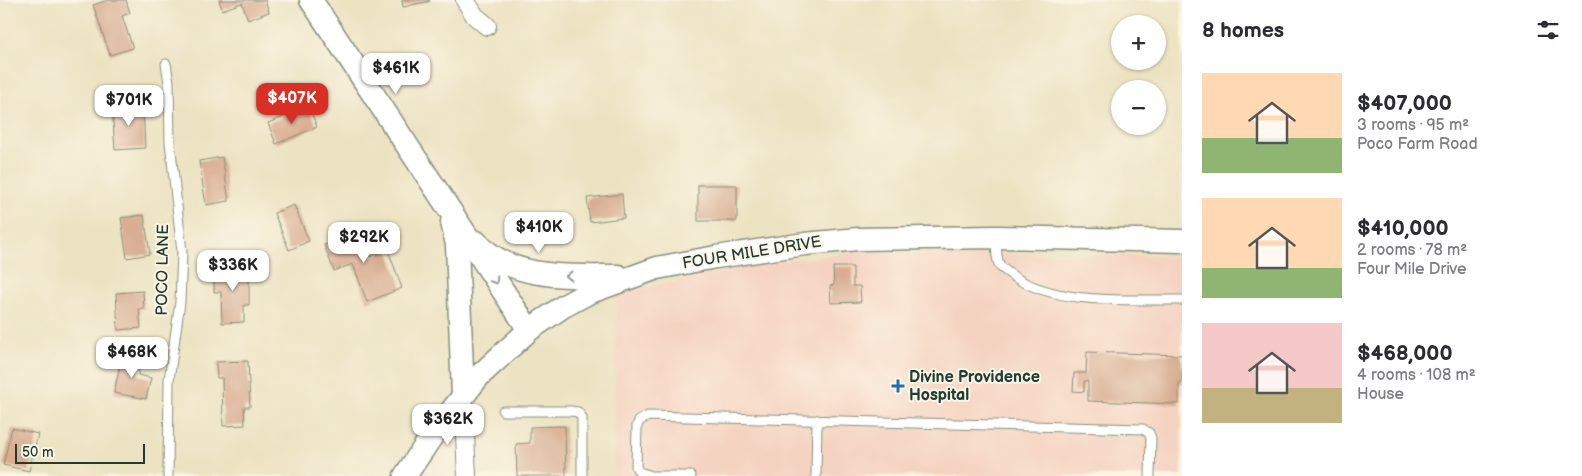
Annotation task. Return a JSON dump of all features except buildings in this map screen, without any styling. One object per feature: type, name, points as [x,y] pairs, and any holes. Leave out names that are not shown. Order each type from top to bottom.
[{"type":"street","points":[[311,0],[528,330]]},
{"type":"street","points":[[464,0],[475,16],[487,26]]},
{"type":"street","points":[[449,212],[479,245],[515,267],[536,273],[559,276],[635,276]]},
{"type":"street","points":[[449,212],[457,245],[467,476]]},
{"type":"street","name":"FOUR MILE DRIVE","points":[[405,476],[463,395],[495,359],[528,330],[564,306],[588,293],[657,268],[805,244],[858,239],[996,237],[1182,241]]},
{"type":"lane","name":"POCO LANE","points":[[166,64],[169,82],[170,142],[182,252],[180,302],[169,380],[168,476]]},
{"type":"lane","points":[[996,237],[997,258],[1000,266],[1028,285],[1066,296],[1107,299],[1182,300]]},
{"type":"lane","points":[[504,411],[578,412],[582,418],[582,476]]},
{"type":"lane","points":[[691,476],[649,476],[640,472],[636,467],[637,426],[639,421],[648,416],[1143,429],[1149,433],[1151,438],[1150,476]]},
{"type":"lane","points":[[816,476],[817,420]]},
{"type":"shaded area","name":"Divine Providence Hospital","points":[[861,252],[1182,256],[1182,476],[614,476],[616,295],[744,266]]},
{"type":"place","name":"Divine Providence Hospital","points":[[898,386]]}]
